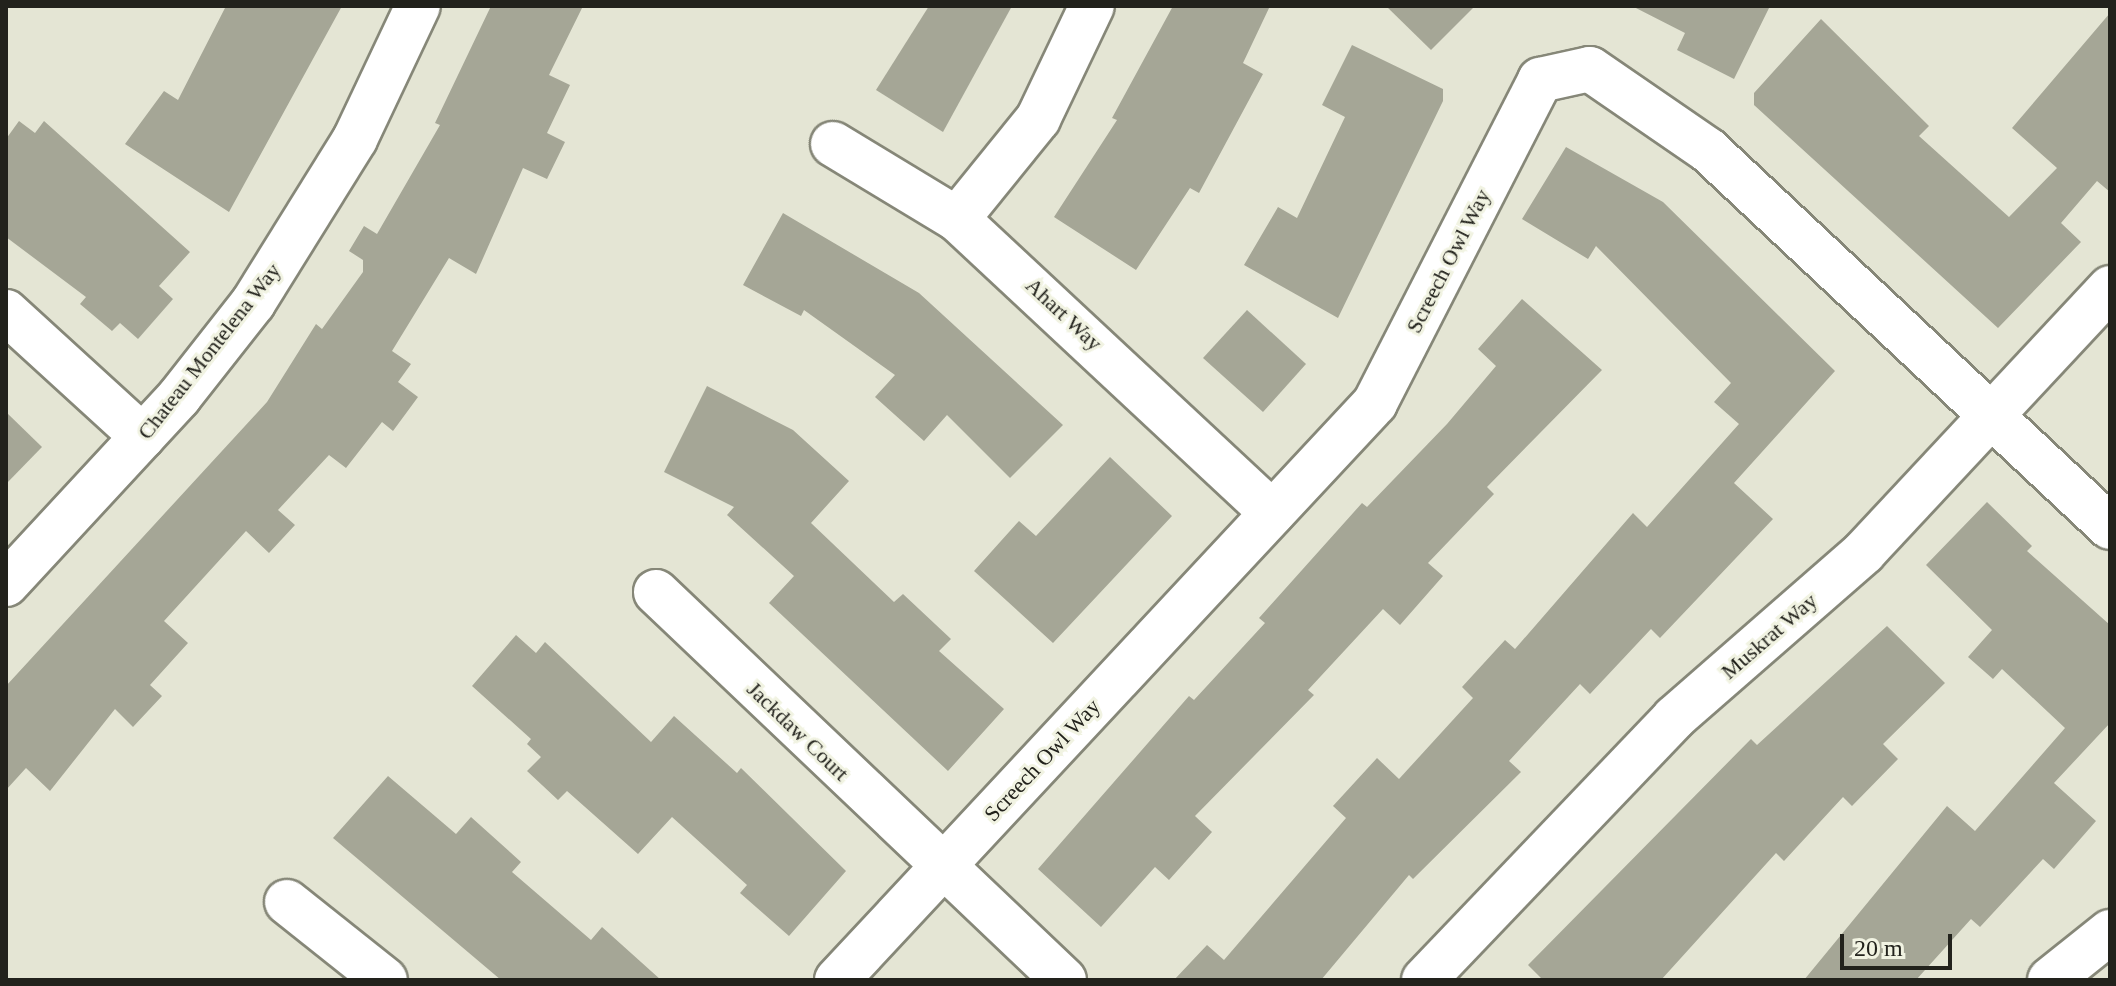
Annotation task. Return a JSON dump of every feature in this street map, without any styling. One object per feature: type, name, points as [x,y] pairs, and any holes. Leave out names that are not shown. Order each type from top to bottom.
[{"type":"street","name":"Chateau Montelena Way","points":[[6,584],[143,437],[253,303],[307,223],[418,6]]},
{"type":"street","points":[[957,219],[1038,119],[1092,6]]},
{"type":"street","name":"Screech Owl Way","points":[[837,980],[1375,403],[1540,80],[1590,69],[1708,150],[2110,527]]},
{"type":"street","name":"Ahart Way","points":[[833,144],[957,219],[1272,513]]},
{"type":"street","name":"Muskrat Way","points":[[1424,980],[1663,729],[1864,552],[2110,288]]},
{"type":"street","points":[[6,312],[143,437]]},
{"type":"street","name":"Jackdaw Court","points":[[656,592],[941,869],[1064,980]]},
{"type":"street","points":[[287,902],[385,980]]},
{"type":"street","points":[[2050,980],[2110,932]]},
{"type":"building","points":[[226,6],[342,6],[229,212],[125,144],[164,91],[178,100]]},
{"type":"building","points":[[491,6],[583,6],[549,75],[570,85],[547,133],[565,142],[547,179],[523,168],[476,274],[449,258],[392,351],[411,364],[398,382],[418,397],[393,431],[382,422],[346,468],[329,455],[278,510],[295,525],[269,553],[246,531],[164,621],[188,643],[150,685],[162,696],[133,727],[115,709],[50,791],[26,768],[6,790],[6,686],[267,402],[316,324],[322,329],[363,272],[363,260],[349,251],[364,226],[377,234],[440,125],[435,123]]},
{"type":"building","points":[[929,6],[1012,6],[943,132],[876,90]]},
{"type":"building","points":[[1173,6],[1270,6],[1243,63],[1263,74],[1199,193],[1190,188],[1136,270],[1054,217],[1117,120],[1112,118]]},
{"type":"building","points":[[1386,6],[1475,6],[1431,50]]},
{"type":"building","points":[[1632,6],[1770,6],[1734,79],[1677,50],[1685,33]]},
{"type":"building","points":[[2110,13],[2110,192],[2097,181],[2061,223],[2081,242],[1998,328],[1754,105],[1754,93],[1821,19],[1929,126],[1919,136],[2009,217],[2057,168],[2012,128]]},
{"type":"building","points":[[1352,45],[1443,89],[1443,101],[1338,318],[1244,265],[1278,207],[1297,218],[1345,117],[1322,105]]},
{"type":"building","points":[[19,121],[35,133],[44,121],[190,252],[159,286],[173,299],[138,339],[120,323],[112,331],[80,304],[86,297],[6,237],[6,139]]},
{"type":"building","points":[[1566,147],[1663,202],[1835,371],[1734,483],[1773,519],[1660,638],[1651,629],[1590,694],[1580,684],[1509,761],[1521,772],[1413,879],[1409,875],[1321,980],[1174,980],[1207,945],[1224,960],[1346,818],[1333,806],[1377,758],[1399,779],[1473,698],[1462,687],[1505,640],[1515,649],[1633,513],[1647,527],[1739,424],[1714,402],[1731,383],[1596,246],[1588,259],[1522,219]]},
{"type":"building","points":[[783,213],[919,293],[1063,425],[1010,478],[947,415],[924,441],[875,397],[895,375],[804,310],[801,316],[743,285]]},
{"type":"building","points":[[1522,299],[1602,370],[1487,487],[1494,494],[1428,563],[1443,576],[1400,625],[1383,609],[1308,690],[1314,695],[1195,816],[1212,832],[1169,880],[1155,867],[1101,927],[1038,869],[1189,696],[1194,700],[1265,623],[1259,618],[1362,503],[1367,507],[1447,424],[1496,366],[1478,349]]},
{"type":"building","points":[[1247,310],[1306,364],[1263,412],[1203,358]]},
{"type":"building","points":[[707,386],[793,430],[849,481],[811,523],[894,602],[903,594],[951,639],[939,651],[1004,709],[948,771],[769,603],[794,576],[727,515],[734,507],[664,472]]},
{"type":"building","points":[[6,412],[42,447],[6,484]]},
{"type":"building","points":[[1110,457],[1172,516],[1053,643],[974,571],[1019,521],[1036,536]]},
{"type":"building","points":[[1987,502],[2032,546],[2027,551],[2110,625],[2110,723],[2054,783],[2096,821],[2054,869],[2043,859],[1980,927],[1971,919],[1916,980],[1804,980],[1947,806],[1975,831],[2065,728],[2002,669],[1993,679],[1968,657],[1992,630],[1926,565]]},
{"type":"building","points":[[1887,626],[1945,683],[1883,744],[1898,759],[1852,806],[1843,797],[1784,861],[1776,853],[1661,980],[1543,980],[1528,965],[1751,739],[1757,745]]},
{"type":"building","points":[[516,635],[536,653],[545,642],[651,742],[674,716],[737,773],[741,768],[846,871],[789,936],[740,893],[747,885],[672,817],[638,854],[567,791],[558,800],[527,771],[541,757],[527,744],[531,739],[472,686]]},
{"type":"building","points":[[388,776],[456,834],[471,817],[521,862],[512,872],[591,940],[602,927],[661,980],[501,980],[333,838]]}]
